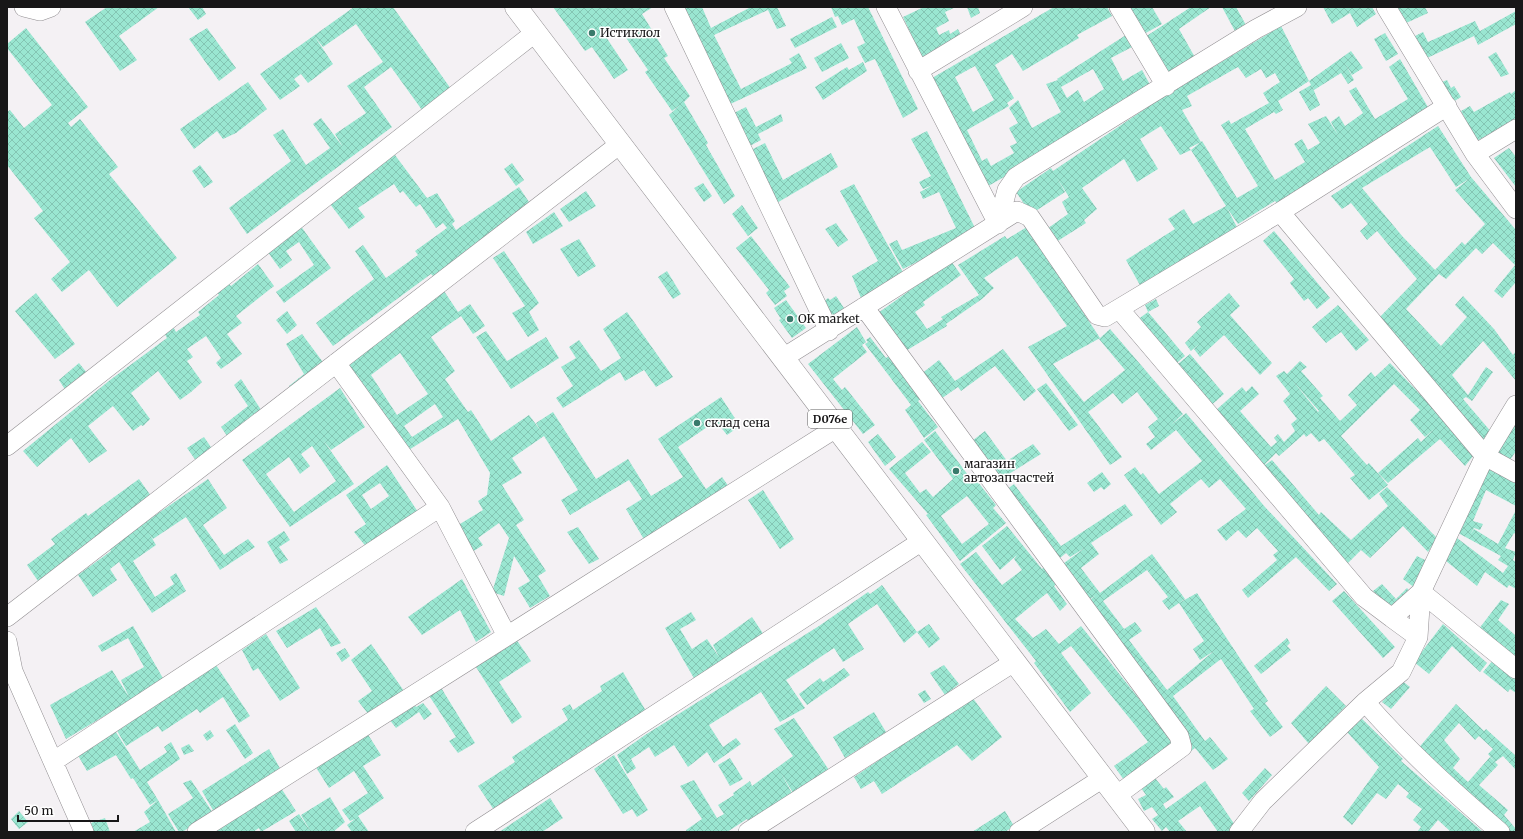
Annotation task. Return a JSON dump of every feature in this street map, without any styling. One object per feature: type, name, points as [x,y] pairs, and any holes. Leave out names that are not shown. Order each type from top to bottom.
[{"type":"main road","name":"D076e","points":[[516,7],[1144,832]]},
{"type":"street","points":[[24,7],[40,11],[51,7]]},
{"type":"street","points":[[674,7],[829,331]]},
{"type":"street","points":[[886,7],[998,224]]},
{"type":"street","points":[[918,71],[1023,7]]},
{"type":"street","points":[[1119,7],[1166,86]]},
{"type":"street","points":[[998,224],[1007,190],[1016,177],[1166,86],[1256,29],[1297,7]]},
{"type":"street","points":[[1386,7],[1475,154],[1516,209]]},
{"type":"street","points":[[7,446],[536,32]]},
{"type":"street","points":[[783,358],[829,331],[864,307],[1017,211],[1030,217],[1098,315],[1105,317],[1120,310],[1280,212],[1447,106]]},
{"type":"street","points":[[1475,154],[1516,129]]},
{"type":"street","points":[[7,617],[620,144]]},
{"type":"street","points":[[1280,212],[1485,456],[1516,473]]},
{"type":"street","points":[[864,307],[1179,736],[1182,747],[1116,796]]},
{"type":"street","points":[[1120,310],[1364,597],[1418,637]]},
{"type":"street","points":[[336,363],[440,507],[507,636]]},
{"type":"street","points":[[1239,832],[1263,801],[1365,702],[1400,672],[1418,637],[1421,592],[1485,456],[1516,405]]},
{"type":"street","points":[[197,832],[836,428]]},
{"type":"street","points":[[54,761],[440,507]]},
{"type":"street","points":[[475,832],[922,541]]},
{"type":"street","points":[[1392,618],[1421,592]]},
{"type":"street","points":[[1421,592],[1516,669]]},
{"type":"street","points":[[7,642],[13,671],[84,832]]},
{"type":"street","points":[[748,832],[1014,662]]},
{"type":"street","points":[[1365,702],[1397,739],[1438,779],[1500,832]]},
{"type":"street","points":[[1019,832],[1103,778]]},
{"type":"building","points":[[107,7],[159,7],[119,36],[137,60],[120,71],[85,22]]},
{"type":"building","points":[[188,7],[202,7],[206,14],[198,20]]},
{"type":"building","points":[[354,7],[393,7],[451,89],[422,110],[391,67],[364,87],[392,127],[247,234],[229,208],[291,161],[273,135],[283,129],[306,165],[330,148],[313,124],[321,118],[343,147],[335,134],[366,113],[347,86],[383,62],[356,24],[323,47],[315,37],[333,64],[308,83],[301,74],[294,79],[300,86],[280,100],[260,74]]},
{"type":"building","points":[[553,7],[653,7],[642,14],[668,56],[664,58],[690,96],[684,102],[708,143],[706,145],[735,196],[724,204],[669,115],[680,105],[672,111],[645,72],[648,70],[620,29],[606,37],[628,70],[614,79],[592,47],[585,51]]},
{"type":"building","points":[[677,7],[702,7],[711,28],[751,7],[777,7],[786,26],[777,29],[768,10],[714,35],[741,89],[792,63],[789,59],[799,53],[807,68],[724,107]]},
{"type":"building","points":[[831,7],[868,7],[918,109],[903,118],[875,59],[865,63],[857,47],[865,43],[854,19],[842,25],[838,16],[835,17]]},
{"type":"building","points":[[924,7],[956,7],[945,12],[949,21],[936,28],[939,35],[949,30],[950,34],[958,29],[963,40],[925,64],[903,17]]},
{"type":"building","points":[[967,7],[978,7],[980,13],[971,18]]},
{"type":"building","points":[[1054,7],[1107,7],[1112,16],[1077,35],[1079,38],[1023,71],[1012,54],[995,65],[1014,98],[1007,103],[1009,106],[967,130],[982,161],[987,158],[991,166],[1014,153],[1010,146],[1017,143],[1009,128],[1018,123],[1009,108],[1018,100],[1032,128],[1061,112],[1046,84],[1058,80],[1057,79],[1126,35],[1132,47],[1111,58],[1123,81],[1142,70],[1154,92],[1087,133],[1077,116],[1085,131],[983,189],[932,78]],"holes":[[[975,66],[994,100],[973,112],[955,77]],[[1093,69],[1104,89],[1084,102],[1078,90],[1067,98],[1061,87]]]},
{"type":"building","points":[[1129,7],[1152,7],[1162,24],[1144,34]]},
{"type":"building","points":[[1191,7],[1211,7],[1179,29],[1197,61],[1168,78],[1145,37]]},
{"type":"building","points":[[1222,7],[1236,7],[1247,27],[1236,33]]},
{"type":"building","points":[[1323,7],[1372,7],[1376,14],[1357,27],[1350,13],[1332,24]]},
{"type":"building","points":[[1395,7],[1425,7],[1428,13],[1404,24]]},
{"type":"building","points":[[1516,11],[1516,24],[1478,45],[1474,36],[1425,59],[1413,37],[1423,32],[1428,42],[1475,21],[1480,31]]},
{"type":"building","points":[[832,17],[837,27],[795,48],[790,39]]},
{"type":"building","points":[[1281,26],[1309,81],[1278,101],[1283,110],[1276,114],[1274,112],[1245,129],[1275,180],[1305,162],[1294,144],[1302,139],[1308,150],[1320,143],[1308,124],[1326,116],[1338,135],[1331,122],[1339,116],[1345,126],[1363,113],[1349,91],[1356,87],[1375,119],[1408,99],[1389,67],[1400,59],[1429,109],[1317,181],[1277,203],[1275,201],[1238,224],[1227,208],[1238,229],[1141,287],[1126,260],[1175,229],[1168,219],[1184,209],[1193,224],[1226,206],[1191,150],[1180,155],[1161,126],[1140,139],[1158,169],[1137,182],[1124,159],[1082,188],[1097,209],[1084,220],[1086,223],[1053,244],[1044,231],[1068,214],[1062,202],[1069,197],[1057,178],[1065,192],[1031,214],[1016,192],[1051,168],[1053,171],[1161,98]],"holes":[[[1238,67],[1246,78],[1261,69],[1266,78],[1275,73],[1280,82],[1263,93],[1269,103],[1231,124],[1229,120],[1221,125],[1258,186],[1237,198],[1202,141],[1201,142],[1182,110],[1192,106],[1187,96]],[[1200,142],[1191,150],[1189,148]]]},
{"type":"building","points":[[26,28],[88,107],[68,123],[71,127],[80,119],[118,167],[109,174],[177,258],[117,307],[89,270],[62,292],[51,279],[70,262],[34,218],[43,211],[7,165],[7,112],[10,110],[24,128],[52,105],[7,48],[7,44]]},
{"type":"building","points":[[207,28],[236,68],[219,81],[189,39]]},
{"type":"building","points":[[1385,33],[1398,54],[1386,61],[1374,39]]},
{"type":"building","points":[[841,43],[849,58],[822,72],[814,58]]},
{"type":"building","points":[[1351,51],[1363,68],[1352,75],[1345,63],[1354,80],[1348,84],[1341,73],[1314,90],[1312,86],[1320,105],[1310,111],[1299,92],[1311,85],[1309,81]]},
{"type":"building","points":[[1496,52],[1509,74],[1501,77],[1488,57]]},
{"type":"building","points":[[863,62],[867,71],[823,100],[815,87],[847,67],[849,70]]},
{"type":"building","points":[[1447,80],[1451,88],[1454,86],[1461,97],[1453,102],[1442,82]]},
{"type":"building","points":[[248,82],[267,109],[236,133],[223,139],[217,131],[194,149],[180,129]]},
{"type":"building","points":[[1516,90],[1516,119],[1477,141],[1461,111],[1470,106],[1474,112],[1510,92],[1511,94]]},
{"type":"building","points":[[746,107],[756,127],[781,114],[783,121],[758,134],[761,140],[744,149],[730,115]]},
{"type":"building","points":[[1438,126],[1471,177],[1516,230],[1516,282],[1502,298],[1494,291],[1515,265],[1493,243],[1482,254],[1476,248],[1446,279],[1439,274],[1406,309],[1441,346],[1467,317],[1455,305],[1463,296],[1494,329],[1513,355],[1516,351],[1516,381],[1483,341],[1452,375],[1468,395],[1486,367],[1493,372],[1472,401],[1466,397],[1463,399],[1493,434],[1483,449],[1375,322],[1417,279],[1377,231],[1367,240],[1360,231],[1368,224],[1351,203],[1342,209],[1331,196]],"holes":[[[1430,147],[1456,187],[1469,179],[1455,190],[1485,224],[1465,245],[1462,242],[1435,270],[1403,237],[1362,188]]]},
{"type":"building","points":[[927,131],[977,232],[903,269],[889,244],[897,240],[902,250],[956,228],[939,192],[923,199],[920,192],[933,185],[923,189],[919,182],[931,176],[911,139]]},
{"type":"building","points":[[765,143],[783,180],[831,153],[838,167],[770,207],[745,153]]},
{"type":"building","points":[[1509,148],[1516,157],[1516,187],[1494,158]]},
{"type":"building","points":[[392,151],[427,198],[437,193],[455,221],[452,224],[456,230],[519,187],[533,208],[433,276],[431,274],[333,346],[316,323],[374,279],[355,251],[363,245],[386,278],[418,255],[415,251],[447,228],[443,223],[436,228],[420,204],[416,207],[403,191],[400,193],[394,184],[358,208],[365,217],[349,229],[327,200]]},
{"type":"building","points":[[512,163],[524,180],[516,186],[504,169]]},
{"type":"building","points":[[200,165],[213,182],[204,188],[192,171]]},
{"type":"building","points":[[703,183],[712,196],[704,202],[694,188]]},
{"type":"building","points":[[854,184],[905,276],[861,298],[852,276],[878,261],[840,191]]},
{"type":"building","points":[[586,191],[596,206],[569,222],[560,209]]},
{"type":"building","points":[[742,205],[758,228],[748,236],[732,214]]},
{"type":"building","points":[[554,212],[563,226],[533,244],[526,232]]},
{"type":"building","points":[[295,218],[331,268],[284,303],[276,292],[314,265],[299,242],[286,251],[292,260],[280,269],[262,244]]},
{"type":"building","points":[[836,223],[848,240],[838,247],[825,229]]},
{"type":"building","points":[[1027,227],[1100,338],[1053,364],[1084,402],[1125,370],[1099,339],[1110,329],[1183,414],[1171,425],[1186,413],[1265,507],[1337,584],[1329,591],[1296,557],[1248,598],[1242,590],[1277,560],[1273,555],[1278,551],[1257,528],[1246,538],[1238,530],[1226,541],[1217,530],[1246,509],[1220,479],[1209,488],[1201,479],[1170,504],[1177,512],[1161,525],[1124,475],[1135,467],[1141,475],[1143,473],[1159,494],[1202,461],[1176,430],[1151,450],[1146,444],[1155,437],[1148,427],[1158,419],[1137,392],[1122,404],[1113,393],[1088,412],[1122,457],[1110,465],[1028,347],[1067,326],[1017,256],[984,278],[994,288],[982,299],[946,324],[947,326],[904,352],[878,313],[951,261],[961,275],[923,302],[925,305],[915,312],[927,329],[943,319],[941,317],[979,295],[958,265],[1005,236],[1007,239]]},
{"type":"building","points":[[1274,231],[1330,298],[1317,309],[1308,298],[1304,301],[1290,283],[1294,279],[1263,241]]},
{"type":"building","points":[[751,236],[790,287],[784,291],[787,296],[775,305],[766,293],[769,290],[736,248]]},
{"type":"building","points":[[579,239],[596,266],[578,277],[560,249]]},
{"type":"building","points":[[504,251],[539,303],[529,312],[539,330],[528,337],[512,313],[525,306],[493,258]]},
{"type":"building","points":[[258,264],[274,286],[236,316],[242,323],[227,334],[242,354],[221,369],[216,363],[221,358],[206,336],[187,349],[193,357],[187,361],[202,382],[180,400],[158,371],[131,393],[150,419],[143,426],[141,425],[133,431],[113,406],[88,426],[107,451],[89,463],[71,438],[37,467],[23,451],[110,380],[167,338],[163,331],[172,325],[176,332],[200,315],[198,312],[219,295],[215,289],[226,280],[231,286]]},
{"type":"building","points":[[667,271],[681,294],[673,299],[658,277]]},
{"type":"building","points":[[442,288],[458,312],[470,304],[485,326],[473,334],[461,316],[431,337],[455,371],[445,379],[468,412],[471,410],[491,441],[529,415],[541,431],[536,423],[553,412],[596,479],[628,459],[651,496],[683,477],[658,439],[721,397],[740,426],[727,435],[716,421],[678,447],[706,489],[722,477],[729,487],[645,541],[626,509],[642,499],[629,480],[570,515],[561,500],[578,490],[544,436],[512,458],[522,473],[502,485],[524,520],[516,525],[546,571],[538,576],[550,596],[530,608],[518,588],[530,581],[514,556],[504,596],[492,592],[509,538],[499,523],[478,538],[483,545],[466,556],[450,530],[483,510],[478,501],[487,495],[490,473],[458,419],[404,453],[344,361]],"holes":[[[400,353],[428,394],[397,415],[371,375]],[[435,404],[443,417],[412,437],[404,426]]]},
{"type":"building","points":[[36,293],[75,344],[55,359],[15,311]]},
{"type":"building","points":[[1229,293],[1240,306],[1230,315],[1272,363],[1260,375],[1224,335],[1200,357],[1194,349],[1199,344],[1191,351],[1185,343],[1201,327],[1197,322]]},
{"type":"building","points":[[836,296],[844,308],[828,323],[818,306],[828,298],[830,300]]},
{"type":"building","points":[[1156,299],[1159,306],[1148,312],[1145,305]]},
{"type":"building","name":"OK market","points":[[786,300],[806,328],[792,338],[779,320],[781,319],[774,308]]},
{"type":"building","points":[[1338,305],[1369,340],[1356,351],[1341,332],[1326,343],[1312,327]]},
{"type":"building","points":[[287,311],[297,325],[287,334],[276,320]]},
{"type":"building","points":[[627,312],[673,377],[656,387],[644,370],[625,381],[620,372],[563,408],[556,398],[573,386],[561,367],[576,358],[569,347],[579,340],[601,371],[621,358],[603,329]]},
{"type":"building","points":[[1148,312],[1185,356],[1171,368],[1137,320]]},
{"type":"building","points":[[857,327],[866,342],[862,345],[867,352],[833,379],[842,390],[845,387],[875,425],[863,434],[808,364]]},
{"type":"building","points":[[486,331],[507,361],[546,337],[559,358],[511,389],[476,337]]},
{"type":"building","points":[[302,334],[331,373],[298,398],[289,386],[304,374],[286,344]]},
{"type":"building","points":[[870,337],[886,358],[893,353],[924,397],[918,401],[938,427],[924,438],[905,410],[911,405],[865,344],[868,342],[866,340]]},
{"type":"building","points":[[1003,349],[1036,391],[1024,401],[995,366],[961,391],[958,387],[938,401],[920,375],[939,360],[955,381]]},
{"type":"building","points":[[1190,354],[1224,394],[1207,409],[1172,369]]},
{"type":"building","points":[[1300,361],[1307,367],[1301,371],[1323,396],[1320,398],[1340,421],[1357,405],[1348,395],[1371,372],[1375,377],[1390,363],[1444,419],[1474,455],[1465,466],[1440,439],[1388,483],[1378,473],[1418,438],[1421,442],[1434,429],[1425,437],[1410,420],[1420,410],[1394,384],[1341,436],[1367,465],[1369,463],[1388,485],[1369,500],[1350,478],[1355,475],[1324,439],[1319,442],[1311,433],[1306,437],[1304,434],[1279,456],[1276,453],[1262,467],[1215,411],[1242,387],[1246,392],[1252,386],[1259,394],[1240,411],[1271,447],[1277,442],[1274,438],[1278,434],[1284,442],[1295,431],[1291,424],[1297,419],[1283,401],[1290,394],[1276,376],[1284,371],[1287,374]],"holes":[[[1293,381],[1319,411],[1318,412]]]},
{"type":"building","points":[[79,363],[87,373],[66,391],[59,380]]},
{"type":"building","points":[[241,379],[267,419],[232,443],[221,427],[248,406],[234,385]]},
{"type":"building","points":[[1046,383],[1078,425],[1069,431],[1037,389]]},
{"type":"building","points":[[340,388],[365,427],[331,450],[323,440],[354,484],[290,527],[242,460]],"holes":[[[312,446],[336,481],[294,512],[266,474],[289,457],[300,474],[310,466],[301,454]]]},
{"type":"building","points":[[1516,421],[1516,451],[1508,463],[1490,452]]},
{"type":"building","points":[[935,431],[971,479],[974,477],[996,505],[993,508],[1006,523],[960,561],[926,515],[928,514],[889,469],[922,442],[931,452],[905,473],[920,493],[926,489],[933,497],[953,479],[924,440]],"holes":[[[967,496],[989,524],[962,544],[941,516]]]},
{"type":"building","points":[[985,431],[1007,461],[1033,444],[1041,454],[996,482],[968,444]]},
{"type":"building","points":[[878,434],[896,457],[885,466],[868,442]]},
{"type":"building","points":[[204,437],[215,453],[199,465],[187,448]]},
{"type":"building","points":[[1272,460],[1319,515],[1321,512],[1351,540],[1388,506],[1379,494],[1387,487],[1437,538],[1428,552],[1403,526],[1370,558],[1361,550],[1346,565],[1262,467]]},
{"type":"building","points":[[387,465],[420,515],[368,549],[354,532],[366,524],[346,495]],"holes":[[[380,483],[389,496],[371,509],[362,495]]]},
{"type":"building","points":[[1487,465],[1516,482],[1516,506],[1486,490],[1473,521],[1483,524],[1480,530],[1474,528],[1470,535],[1474,529],[1498,544],[1516,510],[1516,534],[1514,533],[1505,548],[1516,552],[1513,560],[1516,562],[1516,589],[1509,585],[1507,588],[1485,572],[1477,586],[1446,561],[1457,538],[1503,573],[1508,566],[1498,560],[1501,556],[1458,533]]},
{"type":"building","points":[[1102,472],[1111,484],[1104,490],[1101,487],[1094,492],[1087,483]]},
{"type":"building","points":[[139,479],[151,496],[38,581],[27,565],[55,544],[51,539],[86,513],[88,516]]},
{"type":"building","points":[[208,479],[227,508],[203,525],[224,555],[248,539],[255,547],[220,570],[186,517],[153,539],[149,533],[156,545],[133,561],[155,597],[174,584],[170,577],[176,573],[186,591],[152,613],[119,562],[110,569],[117,580],[93,597],[78,575],[111,551],[109,547]]},
{"type":"building","points":[[1014,484],[1061,546],[1125,504],[1133,515],[1091,543],[1099,554],[1081,568],[1100,593],[1152,554],[1185,599],[1179,603],[1197,593],[1268,701],[1265,703],[1283,727],[1270,737],[1250,711],[1254,709],[1221,659],[1173,696],[1205,741],[1210,737],[1228,759],[1213,770],[1195,748],[1191,751],[1084,605],[1096,595],[1083,604],[1057,568],[1085,548],[1070,557],[1066,553],[1054,563],[1002,493]],"holes":[[[1147,570],[1168,597],[1162,601],[1169,610],[1179,603],[1204,641],[1193,649],[1200,660],[1214,651],[1167,690],[1129,640],[1142,631],[1135,622],[1124,629],[1103,601]]]},
{"type":"building","points":[[763,490],[794,539],[780,549],[748,500]]},
{"type":"building","points":[[1007,526],[1042,569],[1044,567],[1057,583],[1054,586],[1067,604],[1060,611],[1047,593],[1015,619],[1033,638],[1046,629],[1059,644],[1081,626],[1176,745],[1124,780],[1114,766],[1148,742],[1071,646],[1061,653],[1091,693],[1070,712],[1034,663],[1036,661],[960,564],[976,552],[1002,585],[1022,570],[1014,559],[1017,555],[1000,570],[982,546]]},
{"type":"building","points":[[578,527],[599,559],[589,564],[567,532]]},
{"type":"building","points":[[284,531],[290,540],[279,547],[288,560],[280,564],[267,542]]},
{"type":"building","points":[[1417,556],[1429,562],[1415,588],[1403,579]]},
{"type":"building","points":[[462,579],[491,632],[476,642],[460,610],[422,635],[408,617]]},
{"type":"building","points":[[1382,584],[1396,599],[1407,588],[1413,595],[1394,612],[1373,591]]},
{"type":"building","points":[[882,585],[917,632],[904,643],[877,604],[848,624],[864,649],[843,662],[834,648],[786,680],[805,708],[780,722],[761,692],[709,725],[723,747],[736,738],[741,744],[714,763],[707,752],[688,767],[674,745],[655,757],[649,747],[631,759],[636,768],[627,774],[617,755],[645,735],[819,626],[868,592],[870,594]]},
{"type":"building","points":[[1344,591],[1395,647],[1383,658],[1332,601]]},
{"type":"building","points":[[1501,600],[1509,604],[1498,620],[1516,636],[1516,662],[1478,630]]},
{"type":"building","points":[[316,607],[341,643],[331,647],[320,628],[287,648],[276,631]]},
{"type":"building","points":[[691,612],[696,620],[680,629],[692,649],[707,639],[719,657],[713,645],[752,617],[764,635],[695,680],[665,628]]},
{"type":"building","points":[[929,624],[940,639],[929,648],[917,632]]},
{"type":"building","points":[[1443,624],[1487,663],[1480,672],[1452,646],[1429,674],[1414,662]]},
{"type":"building","points":[[133,626],[164,680],[66,739],[50,705],[112,670],[129,697],[121,680],[144,667],[128,638],[102,652],[98,646]]},
{"type":"building","points":[[266,634],[300,688],[280,701],[258,668],[253,671],[242,650]]},
{"type":"building","points":[[1287,638],[1290,643],[1287,646],[1291,650],[1261,674],[1254,666]]},
{"type":"building","points":[[516,639],[531,661],[499,682],[522,717],[512,724],[476,667]]},
{"type":"building","points":[[371,644],[404,691],[369,715],[358,701],[372,691],[351,660]]},
{"type":"building","points":[[345,648],[350,656],[342,662],[336,653]]},
{"type":"building","points":[[1494,659],[1516,676],[1516,693],[1510,689],[1508,692],[1483,672]]},
{"type":"building","points":[[216,665],[250,716],[239,723],[223,697],[200,713],[197,709],[162,732],[158,726],[126,746],[116,729]]},
{"type":"building","points":[[944,665],[959,684],[945,695],[930,673]]},
{"type":"building","points":[[844,668],[850,675],[807,705],[799,694],[820,678],[823,682]]},
{"type":"building","points":[[623,672],[646,711],[584,749],[494,810],[478,786],[515,762],[512,757],[568,720],[562,709],[570,704],[573,710],[602,691],[600,686]]},
{"type":"building","points":[[1401,680],[1410,687],[1391,709],[1382,702]]},
{"type":"building","points":[[440,686],[475,743],[458,753],[449,741],[456,737],[428,694]]},
{"type":"building","points":[[1326,686],[1346,706],[1309,744],[1291,723]]},
{"type":"building","points":[[925,690],[931,699],[924,703],[918,694]]},
{"type":"building","points":[[972,697],[1002,737],[972,761],[957,745],[882,794],[874,781],[861,789],[854,777]]},
{"type":"building","points":[[413,702],[416,707],[423,703],[432,714],[424,720],[419,712],[396,728],[389,719]]},
{"type":"building","points":[[1456,704],[1484,731],[1486,729],[1516,756],[1516,770],[1503,756],[1495,762],[1498,765],[1479,785],[1508,810],[1504,815],[1516,829],[1516,832],[1506,832],[1416,751]],"holes":[[[1459,723],[1475,740],[1479,736],[1493,749],[1488,754],[1495,762],[1490,757],[1468,782],[1453,768],[1460,759],[1444,740]]]},
{"type":"building","points":[[874,712],[886,732],[845,758],[833,737]]},
{"type":"building","points":[[1360,717],[1403,759],[1401,761],[1483,832],[1451,832],[1438,820],[1428,832],[1417,832],[1421,827],[1413,820],[1422,809],[1406,797],[1409,793],[1398,784],[1386,799],[1377,793],[1352,825],[1343,817],[1379,767],[1347,732]]},
{"type":"building","points":[[794,718],[829,770],[793,793],[781,773],[794,797],[750,823],[747,819],[727,832],[687,832],[686,830],[702,819],[680,786],[694,780],[717,818],[724,814],[718,805],[734,795],[733,793],[750,781],[752,786],[793,756],[774,729]]},
{"type":"building","points":[[235,724],[253,753],[245,759],[226,730]]},
{"type":"building","points":[[114,729],[140,770],[167,752],[164,747],[171,742],[180,759],[147,782],[158,800],[150,805],[116,755],[87,771],[76,752]]},
{"type":"building","points":[[210,730],[214,736],[207,741],[203,735]]},
{"type":"building","points":[[367,733],[381,755],[363,766],[384,798],[358,816],[369,832],[352,832],[347,825],[355,819],[350,821],[342,810],[368,793],[354,771],[329,788],[315,766]]},
{"type":"building","points":[[189,744],[194,751],[184,755],[181,748]]},
{"type":"building","points":[[269,749],[281,770],[214,812],[202,791]]},
{"type":"building","points":[[614,755],[648,810],[637,817],[632,809],[623,814],[594,769]]},
{"type":"building","points":[[730,758],[743,779],[730,786],[718,765]]},
{"type":"building","points":[[1265,768],[1272,775],[1249,801],[1242,793]]},
{"type":"building","points":[[1155,778],[1164,789],[1166,787],[1174,797],[1163,804],[1166,809],[1205,781],[1237,828],[1232,832],[1218,832],[1200,806],[1178,821],[1187,832],[1170,832],[1166,827],[1162,831],[1152,819],[1158,815],[1152,807],[1144,811],[1138,799],[1146,795],[1141,788]]},
{"type":"building","points":[[191,780],[213,813],[182,832],[179,832],[168,814],[193,798],[183,783]]},
{"type":"building","points":[[281,788],[296,811],[261,832],[259,828],[253,832],[211,832]]},
{"type":"building","points":[[330,797],[345,822],[333,832],[311,832],[301,815]]},
{"type":"building","points":[[550,798],[563,818],[542,832],[499,832]]},
{"type":"building","points":[[158,800],[176,832],[133,832],[150,822],[144,812]]},
{"type":"building","points":[[19,811],[28,822],[19,829],[11,819]]},
{"type":"building","points":[[1005,811],[1014,826],[1005,832],[972,832]]},
{"type":"building","points":[[299,814],[311,832],[296,832],[289,821]]},
{"type":"building","points":[[105,818],[110,832],[94,832],[91,823]]},
{"type":"place","name":"Истиклол","points":[[592,33]]},
{"type":"place","name":"OK market","points":[[790,319]]},
{"type":"place","name":"склад сена","points":[[697,423]]},
{"type":"place","name":"магазин автозапчастей","points":[[956,471]]}]
